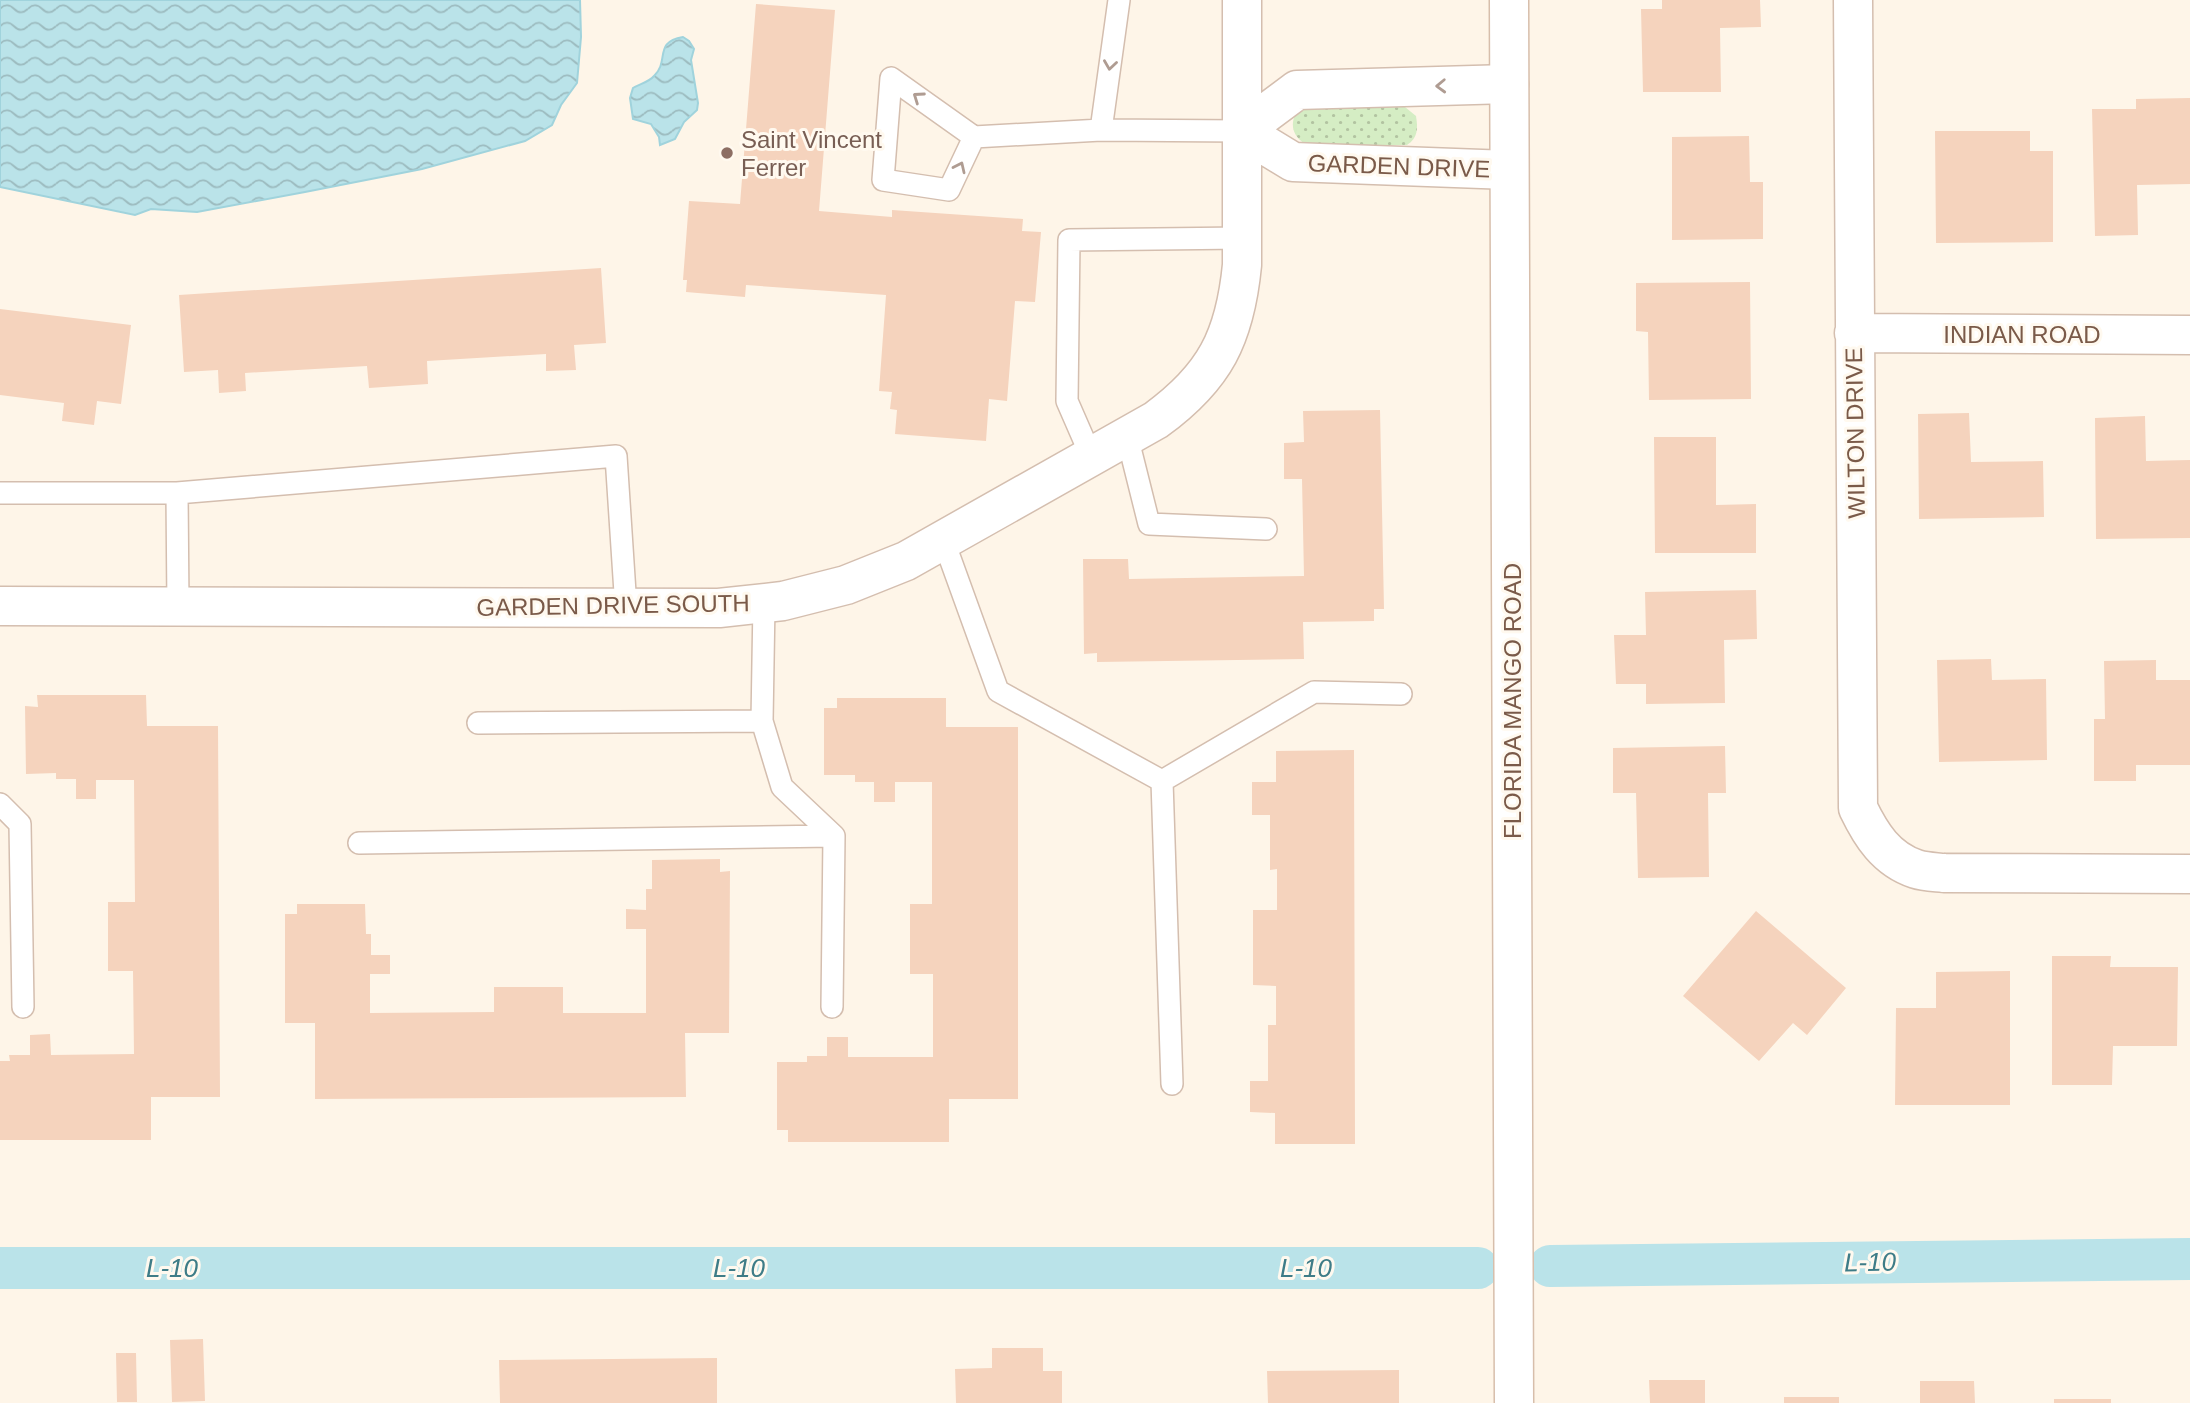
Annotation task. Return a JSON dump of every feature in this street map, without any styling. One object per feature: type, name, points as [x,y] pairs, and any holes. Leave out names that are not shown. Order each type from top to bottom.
[{"type":"street","name":"GARDEN DRIVE SOUTH","points":[[0,606],[719,608],[783,601],[846,585],[906,561],[1156,419],[1181,402],[1219,355],[1231,327],[1239,297],[1242,238],[1242,0]]},
{"type":"street","name":"FLORIDA MANGO ROAD","points":[[1509,0],[1514,1403]]},
{"type":"street","name":"WILTON DRIVE","points":[[1853,0],[1858,808],[1871,834],[1890,855],[1915,869],[1944,873],[2190,874]]},
{"type":"street","points":[[1242,131],[1297,90],[1509,84]]},
{"type":"street","name":"GARDEN DRIVE","points":[[1242,131],[1293,162],[1509,170]]},
{"type":"street","name":"INDIAN ROAD","points":[[1854,333],[2190,335]]},
{"type":"lane","points":[[1101,130],[1119,0]]},
{"type":"lane","points":[[974,137],[949,190],[883,180],[891,78],[974,137],[1101,130],[1242,131]]},
{"type":"lane","points":[[1091,456],[1067,401],[1069,240],[1242,238]]},
{"type":"lane","points":[[1127,436],[1149,524],[1266,529]]},
{"type":"lane","points":[[0,494],[177,493],[616,456],[626,608]]},
{"type":"lane","points":[[177,493],[178,606]]},
{"type":"lane","points":[[943,540],[998,691],[1161,781]]},
{"type":"lane","points":[[764,603],[762,721],[782,787],[834,836],[832,1007]]},
{"type":"lane","points":[[1161,781],[1314,692],[1401,694]]},
{"type":"lane","points":[[478,723],[762,721]]},
{"type":"lane","points":[[1161,781],[1172,1084]]},
{"type":"lane","points":[[0,804],[20,824],[23,1007]]},
{"type":"lane","points":[[359,843],[834,836]]},
{"type":"green space","points":[[1405,107],[1416,116],[1417,125],[1415,136],[1407,145],[1307,145],[1296,135],[1293,127],[1296,113],[1307,109]]},
{"type":"water","points":[[0,0],[580,0],[581,37],[577,83],[561,105],[552,125],[525,141],[422,169],[305,192],[197,212],[151,209],[135,215],[0,187]]},
{"type":"water","points":[[683,37],[694,49],[691,60],[697,110],[684,122],[675,139],[660,145],[659,137],[651,124],[633,119],[630,98],[633,88],[650,80],[659,70],[668,43]]},
{"type":"building","points":[[1662,0],[1760,0],[1761,27],[1720,28],[1721,92],[1643,92],[1641,9],[1662,9]]},
{"type":"building","points":[[756,4],[835,10],[819,211],[892,217],[892,210],[1023,219],[1022,231],[1041,232],[1035,302],[1015,301],[1007,401],[989,399],[986,441],[895,434],[897,410],[890,409],[892,392],[879,391],[886,295],[746,285],[745,297],[686,292],[687,280],[683,280],[689,201],[740,204]]},
{"type":"building","points":[[2190,98],[2190,184],[2137,185],[2138,235],[2095,236],[2092,109],[2136,109],[2136,99]]},
{"type":"building","points":[[1935,131],[2030,131],[2030,151],[2053,151],[2053,242],[1936,243]]},
{"type":"building","points":[[1749,136],[1750,182],[1763,182],[1763,239],[1672,240],[1672,137]]},
{"type":"building","points":[[601,268],[606,343],[574,345],[576,370],[546,371],[546,354],[427,361],[428,384],[369,388],[367,366],[245,373],[246,391],[219,393],[218,370],[184,372],[179,295]]},
{"type":"building","points":[[1750,282],[1751,399],[1649,400],[1648,332],[1636,331],[1636,283]]},
{"type":"building","points":[[0,309],[131,325],[121,404],[97,401],[94,425],[62,421],[64,403],[0,395]]},
{"type":"building","points":[[1380,410],[1384,609],[1374,609],[1374,621],[1303,622],[1304,659],[1097,662],[1097,653],[1084,654],[1083,559],[1128,559],[1129,579],[1304,576],[1302,479],[1284,479],[1284,443],[1304,442],[1303,411]]},
{"type":"building","points":[[1969,413],[1971,462],[2043,461],[2044,517],[1919,519],[1918,414]]},
{"type":"building","points":[[2145,416],[2146,461],[2190,460],[2190,538],[2096,539],[2095,418]]},
{"type":"building","points":[[1654,437],[1716,437],[1716,505],[1756,504],[1756,553],[1655,553]]},
{"type":"building","points":[[1756,590],[1757,639],[1724,640],[1725,703],[1646,704],[1646,684],[1616,684],[1614,635],[1646,635],[1645,592]]},
{"type":"building","points":[[1991,659],[1992,680],[2046,679],[2047,760],[1939,762],[1937,660]]},
{"type":"building","points":[[2156,660],[2156,680],[2190,680],[2190,765],[2136,765],[2136,781],[2094,781],[2094,719],[2105,719],[2104,661]]},
{"type":"building","points":[[37,695],[146,695],[147,726],[218,726],[220,1097],[151,1097],[151,1140],[0,1140],[0,1061],[10,1061],[9,1055],[30,1055],[30,1035],[50,1034],[51,1055],[134,1054],[133,971],[108,971],[108,902],[135,902],[134,780],[96,780],[96,799],[76,799],[76,779],[56,779],[56,773],[26,774],[25,706],[38,707]]},
{"type":"building","points":[[837,698],[946,698],[946,727],[1018,727],[1018,1099],[949,1099],[949,1142],[788,1142],[788,1130],[777,1130],[777,1062],[807,1062],[807,1056],[827,1056],[827,1037],[848,1037],[848,1057],[933,1057],[933,974],[910,974],[910,904],[932,904],[932,782],[895,782],[895,802],[874,802],[874,782],[855,782],[855,775],[824,775],[824,708],[837,708]]},
{"type":"building","points":[[1725,746],[1726,793],[1708,793],[1709,877],[1638,878],[1636,793],[1613,793],[1613,748]]},
{"type":"building","points":[[1354,750],[1355,1144],[1275,1144],[1275,1113],[1250,1112],[1250,1081],[1268,1081],[1268,1025],[1276,1025],[1276,986],[1253,985],[1253,910],[1277,910],[1277,869],[1270,870],[1270,815],[1252,815],[1252,782],[1276,782],[1276,751]]},
{"type":"building","points":[[720,859],[720,872],[730,871],[729,1033],[685,1033],[686,1097],[315,1099],[315,1023],[285,1023],[285,914],[297,914],[297,904],[365,904],[366,934],[371,934],[371,955],[390,955],[390,974],[370,974],[370,1013],[494,1012],[494,987],[563,987],[563,1013],[646,1013],[646,929],[626,929],[626,909],[646,910],[646,889],[652,889],[652,860]]},
{"type":"building","points":[[1756,911],[1846,988],[1807,1035],[1793,1023],[1759,1061],[1683,996]]},
{"type":"building","points":[[2052,956],[2111,956],[2110,967],[2178,967],[2177,1046],[2113,1046],[2112,1085],[2052,1085]]},
{"type":"building","points":[[2010,971],[2010,1105],[1895,1105],[1896,1008],[1936,1008],[1936,972]]},
{"type":"building","points":[[203,1339],[205,1401],[172,1402],[170,1340]]},
{"type":"building","points":[[992,1348],[1043,1348],[1043,1371],[1062,1371],[1062,1403],[956,1403],[955,1369],[992,1368]]},
{"type":"building","points":[[116,1353],[136,1353],[137,1402],[117,1402]]},
{"type":"building","points":[[717,1358],[717,1403],[500,1403],[499,1360]]},
{"type":"building","points":[[1399,1370],[1399,1403],[1268,1403],[1267,1371]]},
{"type":"building","points":[[1649,1380],[1705,1380],[1705,1403],[1650,1403]]},
{"type":"building","points":[[1920,1381],[1974,1381],[1975,1403],[1920,1403]]},
{"type":"building","points":[[1784,1397],[1839,1397],[1839,1403],[1784,1403]]},
{"type":"building","points":[[2054,1399],[2111,1399],[2111,1403],[2054,1403]]},
{"type":"waterway","name":"L-10","points":[[1550,1266],[2190,1259]]},
{"type":"waterway","name":"L-10","points":[[0,1268],[1478,1268]]},
{"type":"place","name":"Saint Vincent Ferrer","points":[[727,153]]}]
